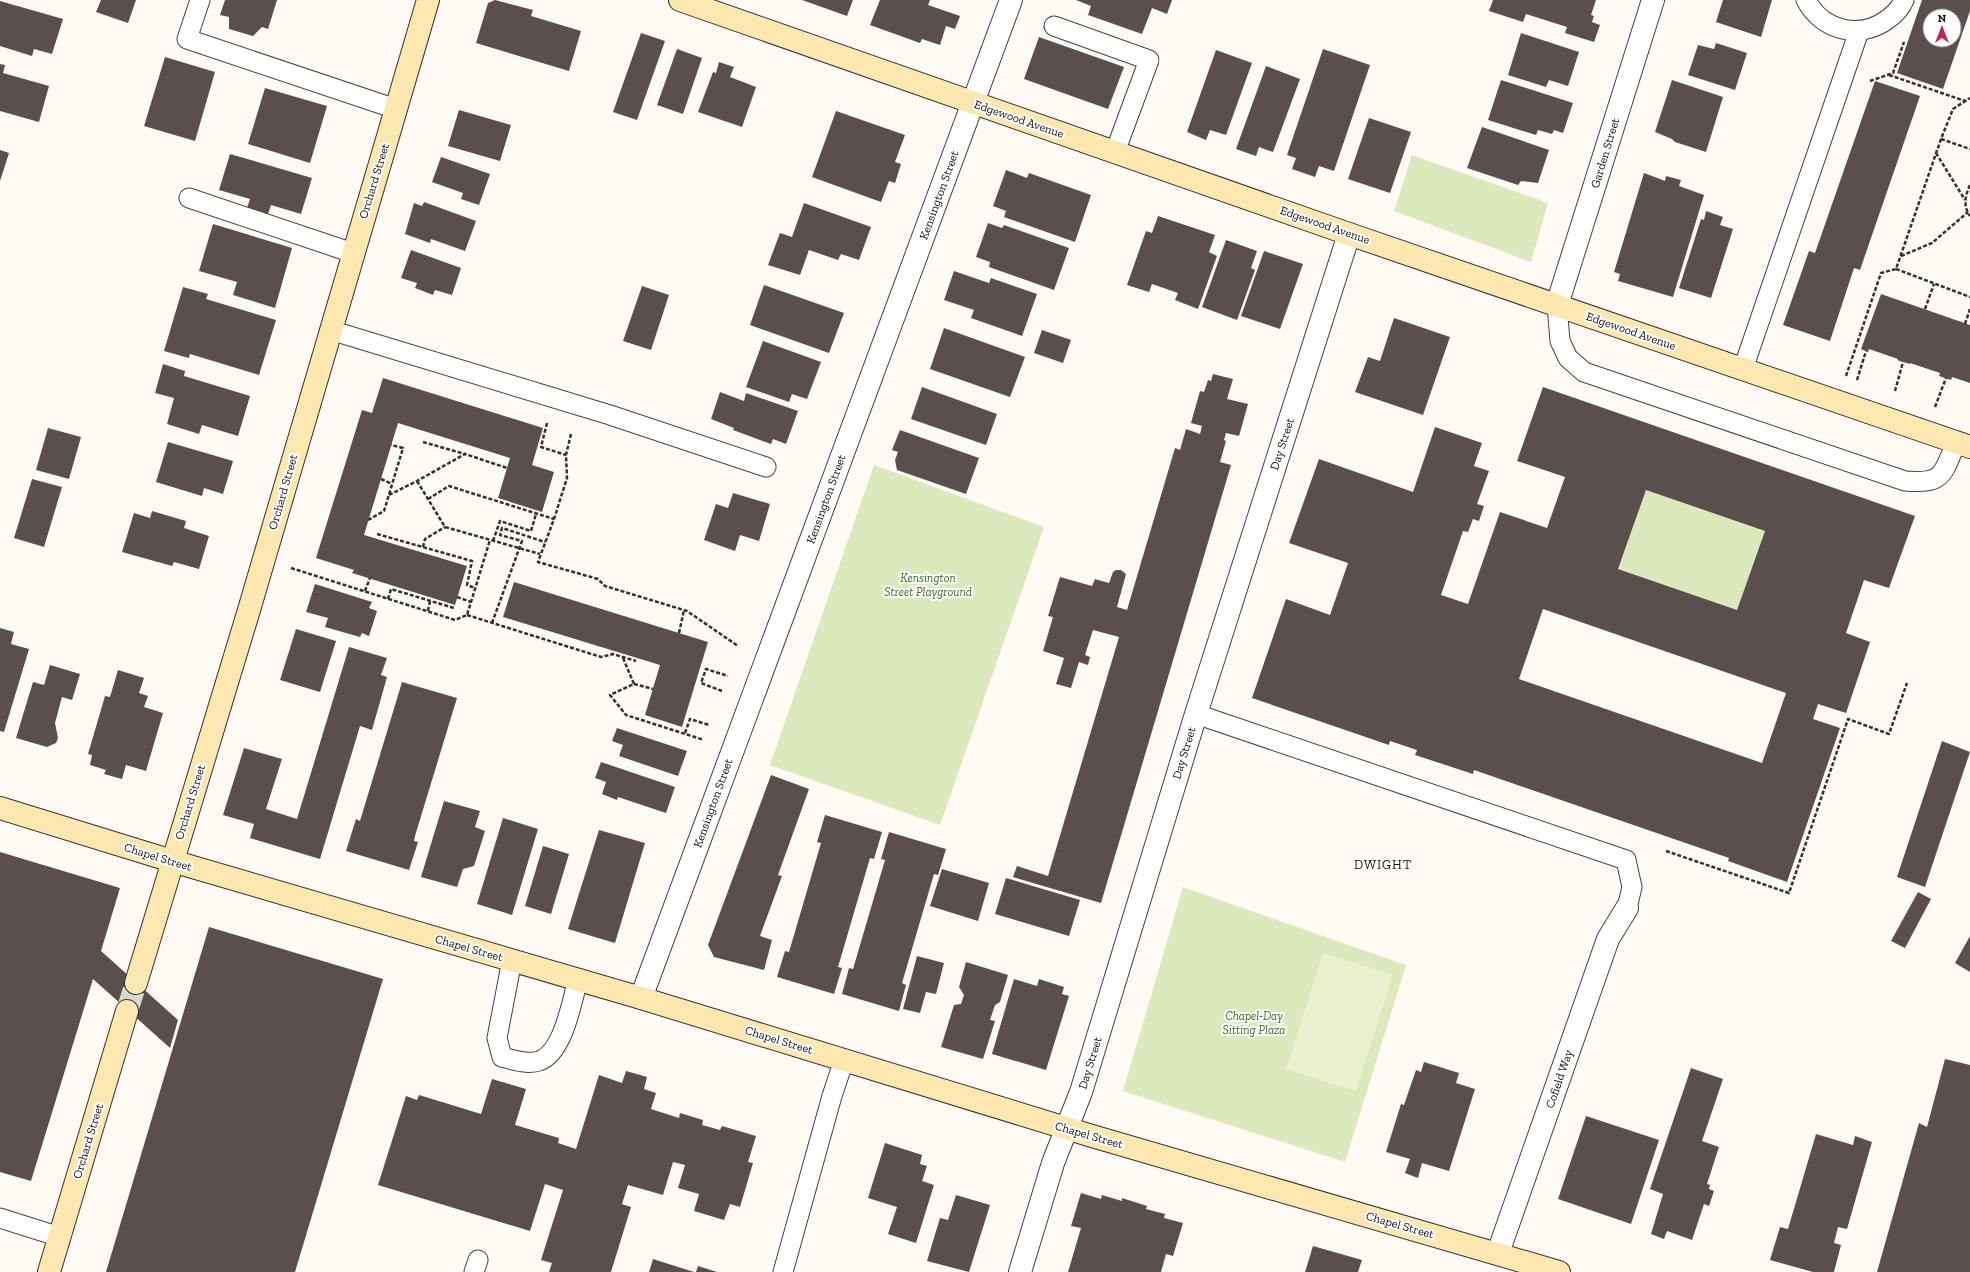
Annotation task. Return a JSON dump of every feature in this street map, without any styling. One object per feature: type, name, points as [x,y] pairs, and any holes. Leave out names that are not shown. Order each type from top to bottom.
[{"type":"main road","name":"Orchard Street","points":[[136,983],[249,610],[428,0]]},
{"type":"main road","name":"Edgewood Avenue","points":[[680,0],[1349,234],[1963,445]]},
{"type":"main road","name":"Chapel Street","points":[[0,808],[172,861],[578,979],[1067,1128],[1559,1272]]},
{"type":"main road","name":"Orchard Street","points":[[49,1272],[127,1011]]},
{"type":"street","name":"Kensington Street","points":[[641,998],[1011,0]]},
{"type":"street","name":"Garden Street","points":[[1557,306],[1653,0]]},
{"type":"street","name":"Day Street","points":[[1020,1272],[1053,1163],[1081,1092],[1196,714],[1349,234]]},
{"type":"street","name":"Cofield Way","points":[[1498,1253],[1608,938],[1627,908]]},
{"type":"lane","points":[[200,0],[187,39],[396,109]]},
{"type":"lane","points":[[1806,0],[1820,19],[1834,27],[1849,31],[1859,31],[1880,25],[1893,15],[1904,0]]},
{"type":"lane","points":[[1054,26],[1149,60],[1115,152]]},
{"type":"lane","points":[[1743,369],[1859,31]]},
{"type":"lane","points":[[189,198],[353,253]]},
{"type":"lane","points":[[1557,306],[1560,341],[1568,358],[1584,372],[1905,481],[1927,482],[1943,473],[1963,445]]},
{"type":"lane","points":[[330,330],[610,415],[766,466]]},
{"type":"lane","points":[[1196,714],[1626,860],[1632,887],[1627,908]]},
{"type":"lane","points":[[512,960],[497,1038],[502,1057],[518,1061],[538,1061],[553,1052],[562,1033],[578,979]]},
{"type":"lane","points":[[783,1272],[832,1096],[844,1060]]},
{"type":"lane","points":[[0,1218],[60,1237]]},
{"type":"path","points":[[1888,74],[1966,101]]},
{"type":"path","points":[[1896,269],[1936,153],[1953,109],[1970,98]]},
{"type":"path","points":[[1941,139],[1970,149]]},
{"type":"path","points":[[1936,153],[1966,200],[1970,216]]},
{"type":"path","points":[[1966,200],[1970,185]]},
{"type":"path","points":[[1900,256],[1932,243],[1968,212]]},
{"type":"path","points":[[1845,378],[1881,272],[1896,269],[1970,297]]},
{"type":"path","points":[[1925,309],[1934,284]]},
{"type":"path","points":[[1965,324],[1970,309]]},
{"type":"path","points":[[1856,382],[1866,351]]},
{"type":"path","points":[[1894,395],[1903,362]]},
{"type":"path","points":[[1935,409],[1946,378]]},
{"type":"path","points":[[540,421],[547,423],[541,447],[566,455]]},
{"type":"path","points":[[571,434],[566,455],[567,478],[538,562],[598,579],[605,586],[684,610],[738,646]]},
{"type":"path","points":[[423,442],[507,468]]},
{"type":"path","points":[[368,520],[384,511],[389,495],[403,448],[391,445]]},
{"type":"path","points":[[389,495],[465,454]]},
{"type":"path","points":[[381,479],[392,484]]},
{"type":"path","points":[[417,481],[445,527],[540,554]]},
{"type":"path","points":[[428,500],[449,486],[554,519]]},
{"type":"path","points":[[467,615],[491,540],[500,521],[531,531],[536,513]]},
{"type":"path","points":[[423,547],[425,539],[445,527]]},
{"type":"path","points":[[492,623],[522,541],[500,535],[502,528],[545,542]]},
{"type":"path","points":[[377,534],[472,561],[467,584],[475,588]]},
{"type":"path","points":[[288,568],[455,620],[467,615],[600,657],[613,654],[636,661]]},
{"type":"path","points":[[365,591],[370,578]]},
{"type":"path","points":[[388,599],[391,589],[454,608]]},
{"type":"path","points":[[458,597],[471,602]]},
{"type":"path","points":[[428,611],[430,601]]},
{"type":"path","points":[[679,633],[684,610]]},
{"type":"path","points":[[623,657],[634,684]]},
{"type":"path","points":[[722,691],[701,683],[706,669],[728,676]]},
{"type":"path","points":[[1666,851],[1789,893],[1848,719],[1889,734],[1907,683]]},
{"type":"path","points":[[653,689],[634,684],[610,695],[626,715],[704,740]]},
{"type":"path","points":[[685,733],[690,719],[709,725]]},
{"type":"green space","points":[[1412,155],[1548,203],[1531,262],[1394,211]]},
{"type":"green space","name":"Kensington Street Playground","points":[[874,465],[1044,527],[940,825],[770,765]]},
{"type":"green space","points":[[1646,490],[1765,531],[1737,610],[1618,569]]},
{"type":"green space","name":"Chapel-Day Sitting Plaza","points":[[1183,887],[1406,965],[1345,1162],[1123,1091]]},
{"type":"green space","points":[[1323,953],[1393,975],[1356,1091],[1286,1069]]},
{"type":"building","points":[[101,0],[136,0],[128,23],[96,12]]},
{"type":"building","points":[[225,0],[277,0],[268,29],[262,27],[253,36],[229,29],[229,17],[220,15]]},
{"type":"building","points":[[495,0],[533,10],[531,16],[581,31],[569,71],[476,43],[488,3]]},
{"type":"building","points":[[802,0],[853,0],[847,16]]},
{"type":"building","points":[[880,0],[930,0],[928,5],[960,16],[955,29],[946,26],[940,45],[922,39],[920,43],[870,25]]},
{"type":"building","points":[[1076,0],[1172,0],[1167,14],[1152,8],[1142,34],[1088,15],[1091,6]]},
{"type":"building","points":[[1493,0],[1596,0],[1591,15],[1594,16],[1592,22],[1600,25],[1594,42],[1565,33],[1567,27],[1526,14],[1523,22],[1489,11]]},
{"type":"building","points":[[1723,0],[1772,0],[1761,37],[1716,22]]},
{"type":"building","points":[[1922,0],[1970,0],[1970,11],[1962,34],[1962,8],[1922,8],[1922,48],[1957,48],[1943,89],[1897,73]]},
{"type":"building","points":[[0,1],[63,19],[52,54],[34,49],[32,56],[0,46]]},
{"type":"building","points":[[641,33],[665,41],[637,120],[613,112]]},
{"type":"building","points":[[1521,33],[1579,52],[1568,86],[1549,80],[1546,87],[1508,75]]},
{"type":"building","points":[[1039,37],[1124,67],[1108,109],[1024,79]]},
{"type":"building","points":[[1716,43],[1747,53],[1735,90],[1688,75],[1698,45],[1714,49]]},
{"type":"building","points":[[677,49],[702,58],[683,114],[657,105]]},
{"type":"building","points":[[1323,49],[1370,65],[1334,171],[1319,166],[1315,177],[1292,169],[1296,158],[1287,155]]},
{"type":"building","points":[[1216,50],[1252,63],[1226,135],[1210,130],[1206,140],[1187,132]]},
{"type":"building","points":[[165,57],[215,72],[195,141],[144,126]]},
{"type":"building","points":[[719,62],[734,67],[730,77],[756,87],[742,127],[698,112],[713,72],[716,73]]},
{"type":"building","points":[[0,64],[5,65],[3,73],[49,86],[39,122],[0,111]]},
{"type":"building","points":[[1266,66],[1300,79],[1273,152],[1259,147],[1256,156],[1236,149]]},
{"type":"building","points":[[1501,80],[1573,103],[1563,133],[1554,130],[1552,134],[1538,130],[1536,135],[1488,120]]},
{"type":"building","points":[[1672,80],[1723,97],[1706,152],[1675,142],[1672,139],[1655,132]]},
{"type":"building","points":[[1875,81],[1920,96],[1860,270],[1854,268],[1830,341],[1783,325],[1809,251],[1815,253]]},
{"type":"building","points":[[265,88],[327,106],[310,163],[248,144]]},
{"type":"building","points":[[459,110],[511,125],[500,161],[448,146]]},
{"type":"building","points":[[836,111],[905,135],[895,162],[901,164],[895,183],[889,181],[881,202],[812,177]]},
{"type":"building","points":[[1369,118],[1411,132],[1390,193],[1348,179]]},
{"type":"building","points":[[1482,127],[1549,150],[1538,183],[1521,181],[1518,185],[1467,168]]},
{"type":"building","points":[[0,150],[9,153],[0,181]]},
{"type":"building","points":[[230,154],[312,178],[301,214],[271,205],[268,214],[247,208],[250,199],[219,190]]},
{"type":"building","points":[[441,157],[490,174],[479,205],[461,199],[463,193],[432,182]]},
{"type":"building","points":[[1006,170],[1027,178],[1029,173],[1091,195],[1075,242],[1004,217],[1006,211],[993,206]]},
{"type":"building","points":[[1644,173],[1665,181],[1666,176],[1681,180],[1679,186],[1704,195],[1673,297],[1618,281],[1620,274],[1614,272]]},
{"type":"building","points":[[424,202],[476,221],[465,251],[431,239],[430,243],[405,234],[414,203],[422,206]]},
{"type":"building","points":[[804,203],[871,227],[859,260],[841,254],[838,260],[809,250],[800,275],[768,265],[780,233],[792,237]]},
{"type":"building","points":[[1706,211],[1723,217],[1720,225],[1733,229],[1711,298],[1679,288],[1701,219],[1704,220]]},
{"type":"building","points":[[1158,216],[1215,235],[1209,252],[1217,256],[1198,309],[1175,300],[1178,293],[1152,284],[1149,292],[1127,285],[1146,231],[1152,233]]},
{"type":"building","points":[[988,223],[1002,228],[1004,225],[1069,248],[1054,290],[989,267],[990,262],[976,257]]},
{"type":"building","points":[[213,224],[292,248],[275,308],[233,295],[237,282],[199,271]]},
{"type":"building","points":[[1226,240],[1257,251],[1251,268],[1255,270],[1237,320],[1202,307]]},
{"type":"building","points":[[411,250],[461,268],[452,295],[435,290],[433,295],[415,288],[417,283],[401,278]]},
{"type":"building","points":[[1264,251],[1303,264],[1280,329],[1241,316]]},
{"type":"building","points":[[954,271],[989,283],[991,278],[1037,294],[1022,336],[971,318],[974,310],[944,300]]},
{"type":"building","points":[[764,285],[844,313],[829,353],[750,325]]},
{"type":"building","points":[[642,286],[669,295],[651,350],[623,341]]},
{"type":"building","points":[[183,287],[208,294],[206,299],[276,320],[259,375],[190,354],[189,358],[164,351]]},
{"type":"building","points":[[1881,294],[1970,325],[1970,383],[1952,377],[1951,380],[1939,376],[1940,373],[1897,360],[1898,359],[1869,349],[1868,352],[1861,349]]},
{"type":"building","points":[[1394,318],[1450,337],[1423,415],[1355,392],[1368,357],[1380,361]]},
{"type":"building","points":[[944,328],[1025,357],[1010,397],[930,369]]},
{"type":"building","points":[[1042,330],[1071,340],[1063,363],[1034,353]]},
{"type":"building","points":[[763,341],[821,362],[807,399],[792,394],[789,402],[746,387]]},
{"type":"building","points":[[163,364],[185,371],[184,376],[250,396],[238,436],[202,425],[199,434],[167,424],[174,398],[155,393]]},
{"type":"building","points":[[1213,374],[1233,379],[1227,399],[1248,404],[1239,436],[1226,433],[1224,440],[1226,441],[1220,462],[1231,465],[1101,903],[1013,877],[1017,866],[1048,876],[1119,637],[1093,630],[1085,655],[1090,657],[1088,665],[1079,662],[1071,688],[1056,684],[1064,658],[1043,651],[1053,617],[1048,616],[1060,577],[1092,586],[1095,579],[1109,583],[1113,572],[1116,570],[1121,570],[1126,574],[1117,607],[1127,610],[1175,448],[1180,450],[1186,429],[1200,434],[1202,426],[1191,423],[1200,391],[1204,392],[1208,380],[1211,381]]},
{"type":"building","points":[[383,378],[543,428],[532,465],[554,472],[542,512],[498,498],[510,458],[398,423],[364,535],[467,566],[455,605],[352,573],[354,570],[316,558],[362,410],[372,413]]},
{"type":"building","points":[[922,387],[997,414],[986,445],[911,419]]},
{"type":"building","points":[[1543,387],[1915,516],[1889,588],[1864,580],[1846,633],[1870,642],[1846,713],[1818,704],[1813,719],[1840,728],[1787,882],[1728,861],[1729,858],[1474,770],[1473,774],[1415,755],[1417,750],[1390,741],[1389,745],[1252,698],[1286,599],[1330,615],[1348,563],[1289,543],[1319,459],[1413,492],[1435,427],[1482,443],[1474,466],[1489,471],[1477,504],[1484,506],[1479,521],[1473,519],[1468,532],[1463,531],[1441,595],[1468,604],[1500,512],[1547,528],[1565,477],[1517,461]],"holes":[[[1646,490],[1765,531],[1737,610],[1618,569]],[[1543,609],[1786,693],[1762,763],[1519,679]]]},
{"type":"building","points":[[720,392],[744,401],[746,393],[798,411],[786,444],[773,439],[771,444],[733,430],[734,428],[711,419]]},
{"type":"building","points":[[48,428],[81,437],[69,479],[36,470]]},
{"type":"building","points":[[900,430],[979,458],[966,494],[897,470],[895,460],[898,452],[892,450]]},
{"type":"building","points":[[168,442],[233,461],[223,494],[204,488],[202,496],[156,482]]},
{"type":"building","points":[[32,479],[62,487],[44,547],[14,538]]},
{"type":"building","points":[[733,493],[770,504],[759,541],[740,535],[735,551],[704,540],[716,504],[728,508]]},
{"type":"building","points":[[152,511],[186,521],[184,528],[209,536],[199,569],[174,562],[172,566],[122,552],[134,513],[150,518]]},
{"type":"building","points":[[514,582],[708,642],[682,727],[645,715],[660,665],[503,617]]},
{"type":"building","points":[[315,584],[372,602],[369,608],[377,611],[369,636],[362,633],[360,637],[325,627],[328,618],[306,612]]},
{"type":"building","points":[[0,628],[14,632],[11,644],[29,649],[4,732],[0,731]]},
{"type":"building","points":[[296,629],[336,641],[320,692],[280,680]]},
{"type":"building","points":[[349,647],[387,658],[381,675],[387,677],[372,730],[360,726],[320,859],[250,838],[254,824],[223,815],[244,748],[282,759],[266,809],[297,819]]},
{"type":"building","points":[[50,665],[80,674],[72,700],[62,697],[55,723],[58,738],[56,743],[47,747],[16,738],[33,682],[44,685]]},
{"type":"building","points":[[118,670],[144,678],[139,693],[148,696],[144,707],[163,713],[146,771],[126,765],[122,779],[104,774],[106,770],[90,765],[92,755],[88,754],[105,696],[110,697]]},
{"type":"building","points":[[402,682],[457,698],[415,836],[414,841],[418,842],[409,870],[346,851],[356,819],[360,821]]},
{"type":"building","points":[[617,728],[687,751],[678,776],[619,756],[623,745],[612,741]]},
{"type":"building","points":[[1942,741],[1970,752],[1925,887],[1897,877]]},
{"type":"building","points":[[601,762],[675,787],[666,813],[618,797],[617,800],[602,794],[606,782],[595,778]]},
{"type":"building","points":[[771,775],[809,789],[778,875],[782,876],[760,936],[772,940],[764,970],[714,957],[708,945]]},
{"type":"building","points":[[444,801],[480,811],[475,827],[485,831],[474,866],[463,869],[457,887],[421,877]]},
{"type":"building","points":[[825,815],[882,832],[874,859],[870,858],[838,967],[842,968],[834,994],[777,977],[785,951],[789,952],[821,843],[817,842]]},
{"type":"building","points":[[503,818],[538,829],[512,915],[477,904]]},
{"type":"building","points":[[599,830],[645,843],[615,943],[568,929]]},
{"type":"building","points":[[889,832],[946,849],[938,875],[934,874],[902,983],[906,985],[899,1011],[842,994],[849,968],[853,969],[885,860],[881,859]]},
{"type":"building","points":[[543,846],[569,854],[551,914],[525,906]]},
{"type":"building","points":[[0,852],[120,888],[101,951],[178,1020],[170,1048],[93,979],[31,1181],[0,1172]]},
{"type":"building","points":[[942,869],[989,883],[978,921],[930,906]]},
{"type":"building","points":[[1006,878],[1080,900],[1069,936],[995,914]]},
{"type":"building","points":[[1918,892],[1931,899],[1905,948],[1891,941]]},
{"type":"building","points":[[209,927],[383,979],[295,1272],[106,1272]]},
{"type":"building","points":[[1970,936],[1970,972],[1955,963]]},
{"type":"building","points":[[917,956],[944,963],[936,994],[926,992],[920,1013],[903,1009]]},
{"type":"building","points":[[966,962],[1008,975],[1000,1002],[995,1005],[990,1020],[995,1021],[983,1059],[941,1047],[954,1005],[961,1004],[964,995],[959,987]]},
{"type":"building","points":[[1014,979],[1037,986],[1039,979],[1064,987],[1062,994],[1069,996],[1046,1070],[992,1054]]},
{"type":"building","points":[[1945,1059],[1970,1065],[1970,1272],[1877,1272],[1919,1123],[1927,1127]]},
{"type":"building","points":[[1424,1062],[1459,1073],[1456,1083],[1475,1089],[1449,1171],[1422,1163],[1418,1178],[1405,1173],[1410,1159],[1386,1152],[1401,1104],[1404,1105],[1416,1070],[1421,1072]]},
{"type":"building","points":[[1691,1068],[1723,1079],[1702,1141],[1719,1147],[1707,1184],[1710,1185],[1709,1189],[1714,1191],[1709,1206],[1704,1204],[1692,1240],[1667,1231],[1664,1239],[1651,1234],[1663,1194],[1650,1189]]},
{"type":"building","points":[[626,1071],[647,1077],[644,1089],[656,1093],[651,1109],[679,1118],[680,1113],[703,1120],[702,1125],[720,1130],[722,1126],[756,1136],[748,1162],[753,1163],[740,1207],[730,1204],[724,1220],[694,1211],[699,1194],[678,1188],[685,1165],[673,1162],[663,1195],[628,1185],[622,1204],[631,1207],[611,1272],[549,1272],[552,1263],[541,1260],[563,1190],[545,1184],[530,1231],[378,1185],[406,1096],[417,1100],[419,1095],[481,1114],[492,1079],[526,1089],[515,1125],[559,1138],[558,1143],[576,1149],[599,1075],[622,1083]]},
{"type":"building","points":[[1586,1116],[1659,1140],[1631,1224],[1558,1199]]},
{"type":"building","points":[[1816,1134],[1853,1145],[1855,1136],[1872,1142],[1847,1229],[1838,1227],[1834,1243],[1841,1245],[1834,1272],[1813,1272],[1770,1260],[1780,1227],[1788,1229]]},
{"type":"building","points":[[885,1143],[922,1155],[920,1164],[927,1166],[922,1181],[934,1185],[916,1243],[888,1234],[897,1207],[868,1198]]},
{"type":"building","points":[[1081,1193],[1101,1199],[1102,1195],[1122,1201],[1122,1198],[1147,1206],[1146,1209],[1165,1214],[1164,1218],[1183,1223],[1173,1256],[1166,1254],[1161,1272],[1068,1272],[1081,1228],[1071,1226]]},
{"type":"building","points":[[956,1195],[990,1205],[969,1272],[927,1261],[940,1218],[948,1220]]},
{"type":"building","points":[[1313,1246],[1362,1260],[1358,1272],[1305,1272]]},
{"type":"building","points":[[653,1259],[694,1272],[649,1272]]},
{"type":"building","points":[[698,1266],[717,1272],[696,1272]]},
{"type":"tunnel","points":[[127,1011],[136,983]]},
{"type":"district","name":"DWIGHT","points":[[1383,864]]}]
